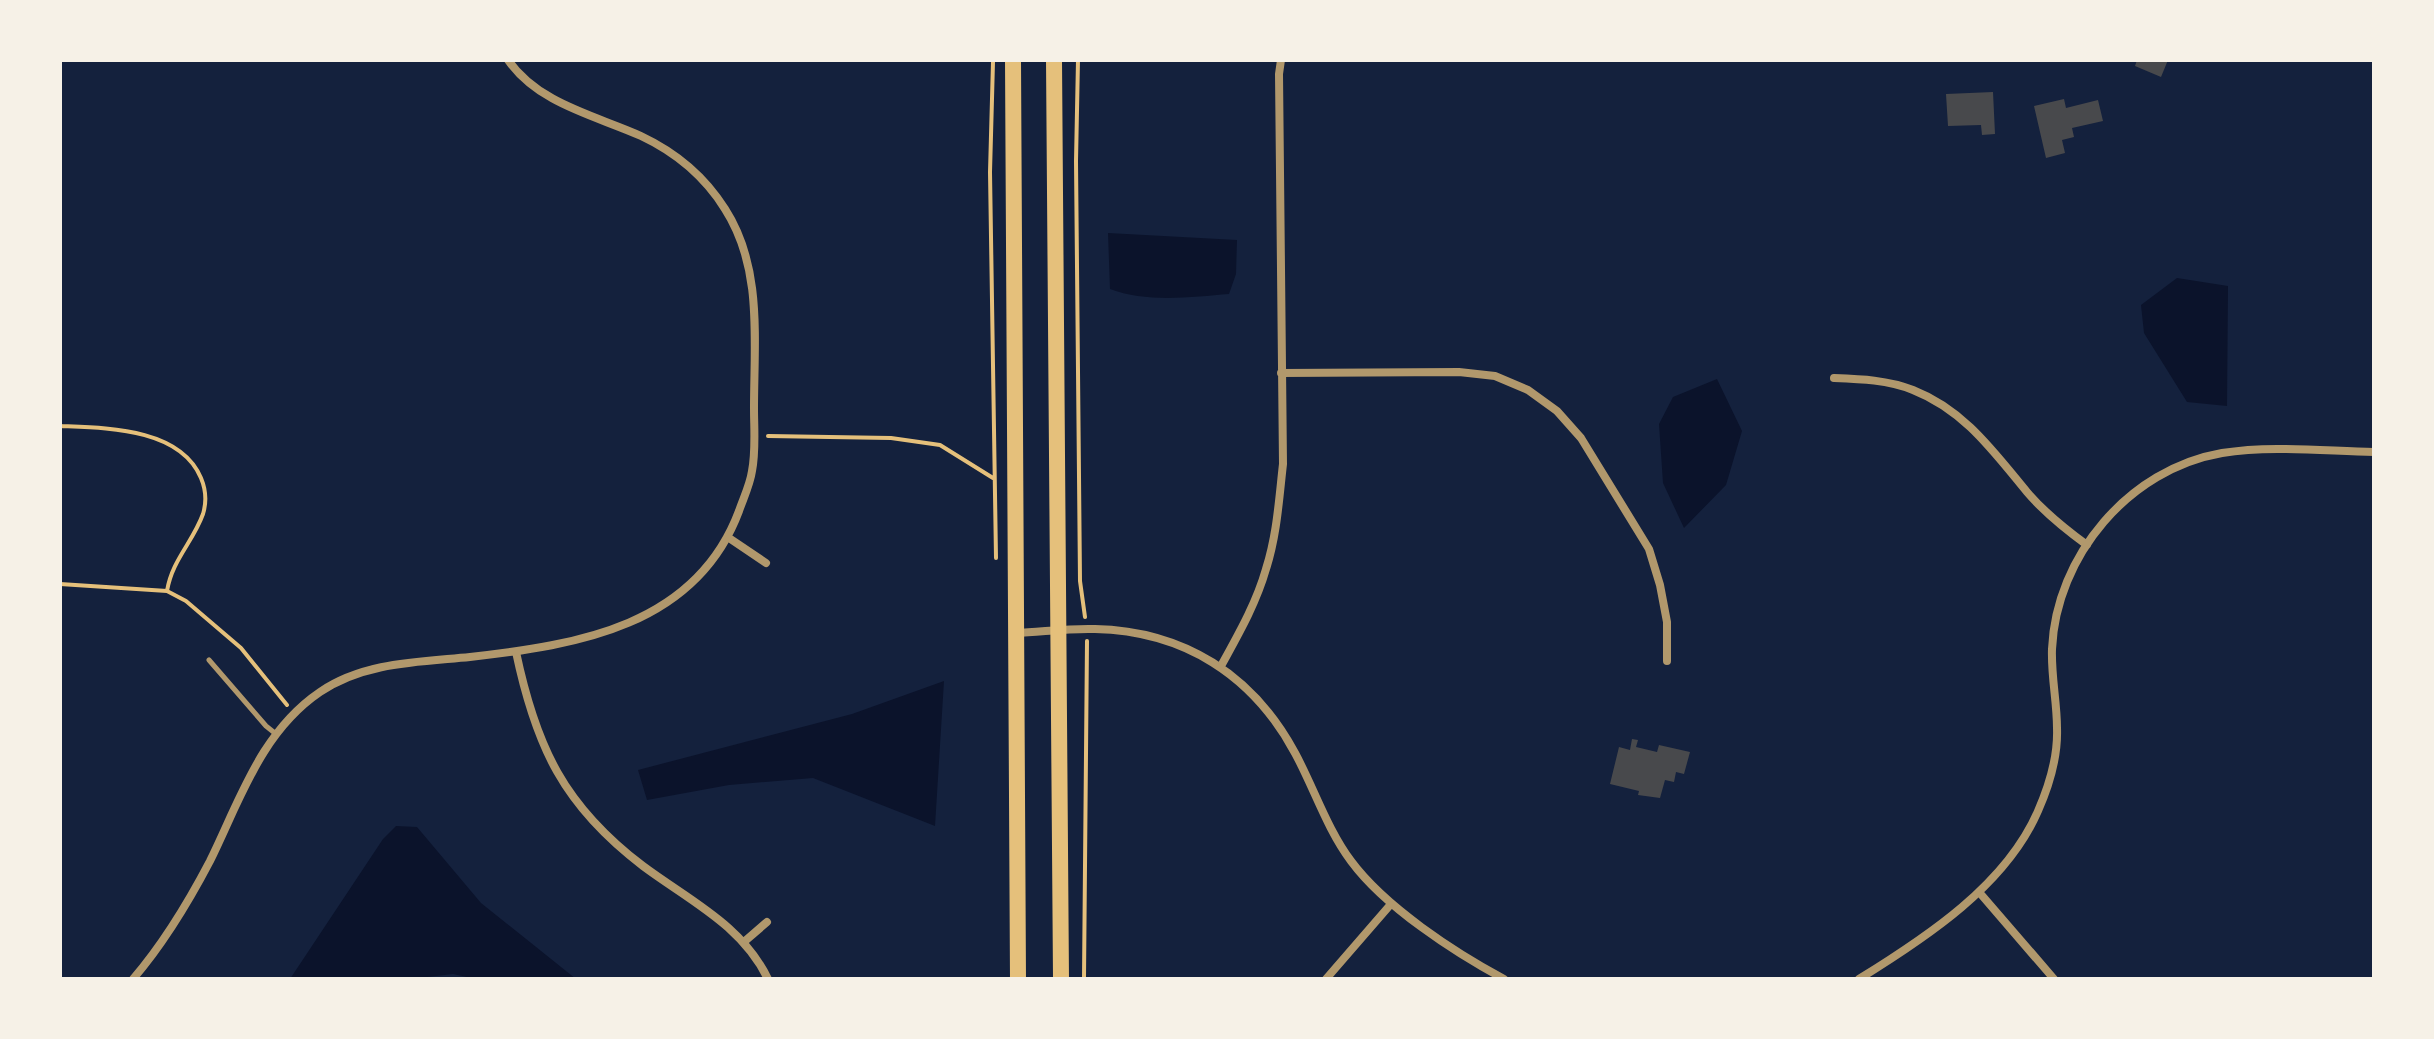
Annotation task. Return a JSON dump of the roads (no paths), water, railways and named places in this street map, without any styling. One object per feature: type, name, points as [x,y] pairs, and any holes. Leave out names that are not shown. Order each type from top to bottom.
[{"type":"main road","points":[[1013,60],[1018,979]]},
{"type":"main road","points":[[1054,60],[1061,979]]},
{"type":"street","points":[[133,979],[183,911],[252,771],[276,734],[294,713],[322,691],[355,674],[389,665],[516,652],[597,635],[637,620],[675,600],[703,572],[729,538],[752,473],[754,436],[754,304],[750,269],[741,235],[723,204],[701,177],[673,154],[642,137],[571,109],[539,90],[508,60]]},
{"type":"street","points":[[1221,666],[1246,620],[1266,569],[1283,464],[1281,60]]},
{"type":"street","points":[[1281,373],[1459,372],[1495,376],[1528,390],[1557,411],[1581,438],[1649,549],[1667,622],[1667,661]]},
{"type":"street","points":[[1834,378],[1874,380],[1913,390],[1947,408],[1979,433],[2056,522],[2087,545]]},
{"type":"street","points":[[1859,979],[1887,962],[1979,892],[2021,846],[2039,809],[2052,771],[2057,731],[2052,649],[2057,611],[2070,572],[2116,507],[2147,483],[2220,453],[2261,449],[2374,452]]},
{"type":"street","points":[[729,538],[766,563]]},
{"type":"street","points":[[1015,633],[1087,629],[1138,633],[1178,644],[1221,666],[1248,688],[1275,719],[1351,861],[1391,904],[1504,979]]},
{"type":"street","points":[[516,652],[536,728],[554,770],[578,805],[609,838],[745,941],[768,979]]},
{"type":"street","points":[[1979,892],[2054,979]]},
{"type":"street","points":[[1326,979],[1391,904]]},
{"type":"street","points":[[745,941],[767,922]]},
{"type":"lane","points":[[209,660],[256,716],[276,734]]},
{"type":"water","points":[[1108,233],[1237,240],[1236,274],[1229,294],[1154,298],[1110,289]]},
{"type":"water","points":[[2177,278],[2228,286],[2227,406],[2187,402],[2144,333],[2141,305]]},
{"type":"water","points":[[1717,379],[1742,431],[1726,485],[1684,528],[1663,483],[1659,424],[1673,397]]},
{"type":"water","points":[[944,681],[935,826],[813,778],[729,785],[647,800],[638,770],[852,714]]},
{"type":"water","points":[[396,826],[417,827],[481,903],[576,979],[476,979],[453,974],[410,979],[290,979],[383,839]]}]
